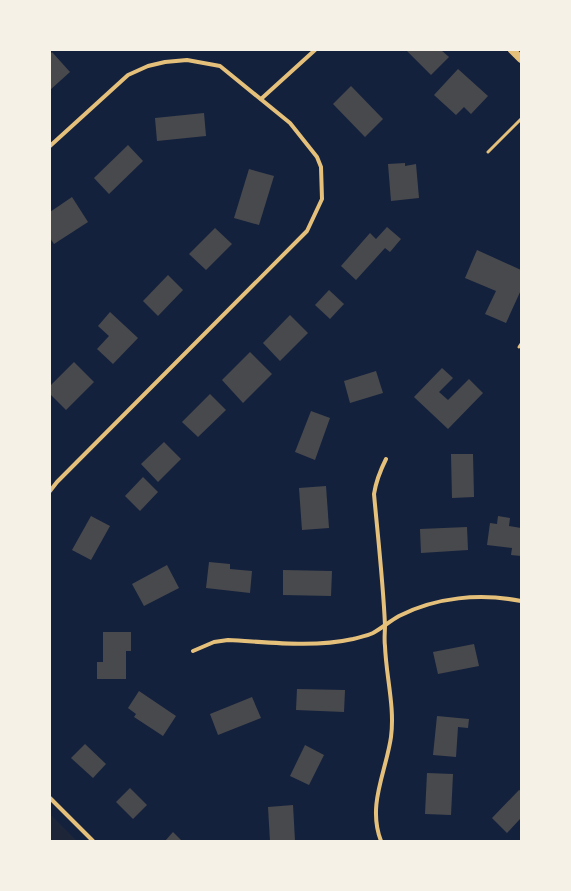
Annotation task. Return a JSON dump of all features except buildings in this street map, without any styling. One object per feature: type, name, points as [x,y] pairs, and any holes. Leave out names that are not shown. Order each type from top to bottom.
[{"type":"main road","points":[[512,50],[521,59]]},
{"type":"street","points":[[261,99],[315,50]]},
{"type":"street","points":[[50,146],[128,76],[148,66],[165,62],[187,60],[220,66],[290,123],[317,157],[322,167],[322,199],[307,231],[57,482],[50,491]]},
{"type":"street","points":[[381,841],[376,822],[376,806],[378,791],[388,753],[392,719],[374,494],[379,472],[386,459]]},
{"type":"street","points":[[193,651],[214,642],[228,640],[322,644],[337,642],[374,633],[385,625],[411,611],[451,599],[486,597],[521,601]]},
{"type":"street","points":[[50,798],[94,841]]},
{"type":"lane","points":[[488,152],[521,119]]},
{"type":"shaded area","points":[[50,814],[77,841],[50,841]]}]
